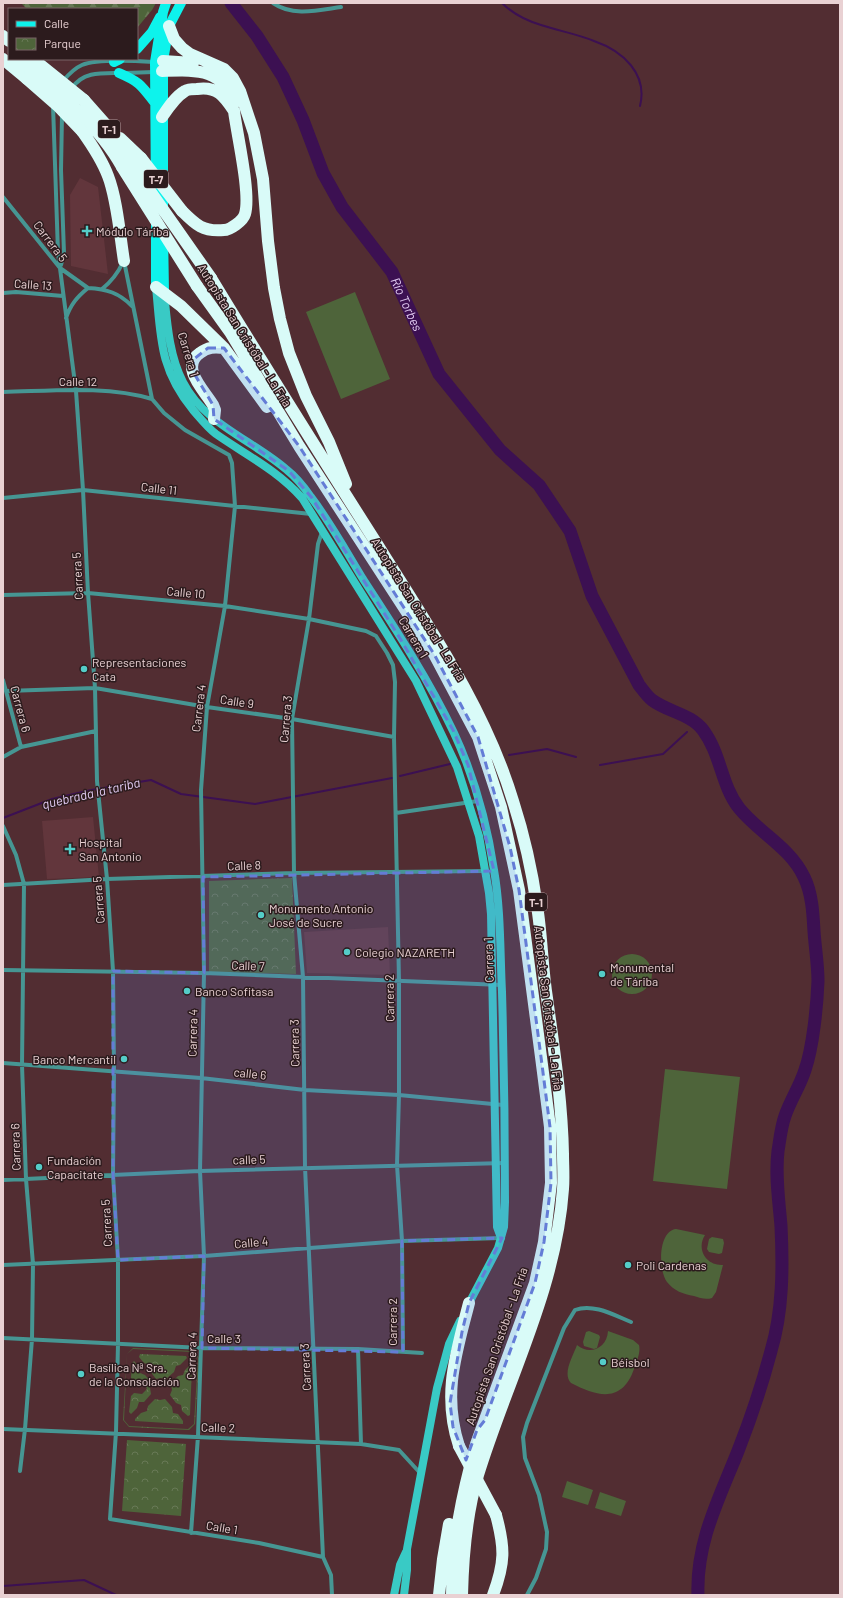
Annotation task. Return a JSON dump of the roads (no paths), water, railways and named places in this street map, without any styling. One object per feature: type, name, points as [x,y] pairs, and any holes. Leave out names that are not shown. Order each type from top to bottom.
[{"type":"highway","points":[[169,26],[174,39],[182,48],[190,54],[224,69],[233,78],[240,90],[254,133],[263,179],[268,241],[274,288],[289,353],[306,396],[329,442],[361,520]]},
{"type":"highway","points":[[3,59],[30,69],[59,107],[82,131],[94,147],[109,177],[116,207],[124,261]]},
{"type":"highway","name":"Autopista San Cristóbal - La Fría","points":[[17,60],[30,69],[91,124],[114,154],[126,164],[211,278],[361,520],[432,631],[468,694],[490,737],[513,800],[525,844],[537,907],[543,970],[556,1058],[563,1128],[564,1188],[556,1244],[545,1285],[531,1329],[496,1421],[477,1478],[465,1540],[462,1595]]},
{"type":"highway","points":[[159,66],[212,64]]},
{"type":"highway","points":[[107,126],[141,158],[182,211],[196,225],[212,231],[227,230],[240,222],[245,215],[246,189],[234,111],[227,88],[221,80],[209,73],[159,66]]},
{"type":"highway","name":"Autopista San Cristóbal - La Fría","points":[[30,69],[84,100],[107,126],[126,164],[198,286],[230,332],[299,446],[434,654],[478,737],[501,807],[519,890],[550,1127],[551,1182],[544,1242],[535,1282],[476,1444],[460,1506],[454,1540],[452,1595]]},
{"type":"highway","points":[[162,117],[172,102],[186,90],[202,88],[210,88],[218,92],[234,111]]},
{"type":"highway","points":[[160,290],[181,306],[224,348],[261,399],[299,446]]},
{"type":"highway","points":[[214,419],[215,410],[213,405],[194,376],[192,365],[197,354],[208,348],[224,348]]},
{"type":"highway","points":[[469,1303],[455,1360],[450,1403],[453,1427],[459,1446],[496,1515],[502,1540],[504,1553],[499,1578],[493,1595]]},
{"type":"highway","points":[[439,1595],[448,1528],[458,1486],[477,1430],[485,1420]]},
{"type":"main road","points":[[138,48],[152,32],[165,7]]},
{"type":"main road","name":"T-7","points":[[160,290],[155,103],[165,7]]},
{"type":"main road","name":"T-7","points":[[159,66],[169,26],[179,7]]},
{"type":"main road","name":"Carrera 1","points":[[159,66],[162,117],[160,290]]},
{"type":"main road","points":[[119,73],[135,80],[142,86],[155,103]]},
{"type":"street","points":[[273,3],[279,7],[292,11],[309,12],[341,7]]},
{"type":"street","points":[[132,306],[124,298],[113,292],[102,289],[88,288],[60,268],[58,253],[53,98],[58,87],[69,74],[81,65],[117,61],[159,66]]},
{"type":"street","points":[[70,92],[76,82],[94,73],[119,73],[159,66]]},
{"type":"street","points":[[60,268],[64,253],[61,170],[62,111],[67,97]]},
{"type":"street","name":"Carrera 5","points":[[3,197],[60,268],[62,296],[76,391],[95,688],[97,781],[107,879],[113,972],[113,1174],[118,1260],[118,1344],[116,1432],[110,1519],[118,1521]]},
{"type":"street","points":[[102,289],[119,272],[124,261]]},
{"type":"street","points":[[124,261],[152,399]]},
{"type":"street","points":[[66,319],[70,307],[78,296],[88,288]]},
{"type":"street","name":"Carrera 1","points":[[160,290],[168,335],[182,382],[200,406],[214,419],[289,471],[312,498],[401,640],[453,730],[468,765],[487,834],[494,872],[499,916],[502,985],[504,1042],[504,1227],[493,1260],[469,1303],[449,1344],[443,1362],[407,1549]]},
{"type":"street","name":"Carrera 1","points":[[160,290],[161,342],[168,368],[183,396],[214,433],[277,473],[289,483],[302,498],[416,681],[457,767],[479,836],[490,893],[497,1227],[501,1238]]},
{"type":"street","name":"Calle 13","points":[[3,293],[16,292],[62,296]]},
{"type":"street","name":"Calle 12","points":[[3,392],[108,391],[139,395],[152,399]]},
{"type":"street","name":"Carrera 4","points":[[152,399],[164,413],[186,430],[228,455],[232,463],[235,506],[225,606],[207,707],[201,790],[204,973],[200,1170],[204,1256],[198,1436],[191,1532]]},
{"type":"street","name":"Calle 11","points":[[3,498],[83,490],[312,514]]},
{"type":"street","name":"Carrera 3","points":[[322,532],[318,544],[309,619],[292,719],[294,873],[303,977],[305,1167],[315,1348],[323,1557]]},
{"type":"street","name":"Calle 10","points":[[3,595],[88,593],[225,606],[309,619],[366,631]]},
{"type":"street","name":"Carrera 2","points":[[366,631],[376,636],[387,652],[392,665],[395,682],[394,736],[399,981],[398,1165],[402,1241],[403,1352]]},
{"type":"street","name":"Carrera 6","points":[[3,680],[21,747],[3,757]]},
{"type":"street","name":"Calle 9","points":[[6,691],[95,688],[394,736]]},
{"type":"street","points":[[21,747],[96,731]]},
{"type":"street","points":[[396,813],[478,801]]},
{"type":"street","name":"Carrera 6","points":[[3,826],[16,855],[24,884],[22,1065],[26,1179],[33,1264],[32,1339],[20,1471]]},
{"type":"street","name":"Calle 8","points":[[3,885],[107,879],[294,873],[396,871],[494,872]]},
{"type":"street","name":"Calle 7","points":[[3,970],[204,973],[491,986],[502,985]]},
{"type":"street","name":"calle 6","points":[[3,1063],[201,1078],[305,1090],[399,1095],[504,1105]]},
{"type":"street","name":"calle 5","points":[[3,1180],[200,1170],[505,1163]]},
{"type":"street","name":"Calle 4","points":[[3,1265],[204,1256],[402,1241],[501,1238]]},
{"type":"street","points":[[527,1595],[536,1578],[546,1549],[547,1532],[539,1495],[525,1458],[523,1437],[527,1423],[564,1328],[575,1310],[586,1307],[602,1311],[631,1322]]},
{"type":"street","name":"Calle 3","points":[[3,1338],[202,1348],[315,1348],[422,1353]]},
{"type":"street","points":[[358,1349],[361,1444]]},
{"type":"street","name":"Calle 2","points":[[3,1429],[116,1432],[361,1444],[399,1450],[421,1474]]},
{"type":"street","name":"Calle 1","points":[[118,1521],[259,1543],[323,1557]]},
{"type":"street","points":[[394,1595],[400,1565],[407,1549]]},
{"type":"street","points":[[404,1595],[407,1570],[407,1549]]},
{"type":"street","points":[[323,1557],[331,1575],[332,1595]]},
{"type":"waterway","name":"Río Torbes","points":[[231,3],[257,36],[283,77],[303,120],[323,173],[342,207],[392,272],[439,374],[500,450],[539,485],[570,531],[592,596],[639,685],[652,700],[665,708],[692,720],[703,730],[714,749],[724,780],[739,808],[791,857],[798,866],[807,883],[813,910],[818,981],[814,1026],[808,1061],[785,1116],[778,1151],[777,1179],[782,1257],[778,1320],[771,1351],[756,1401],[710,1521],[701,1557],[698,1576],[698,1595]]},
{"type":"waterway","points":[[502,3],[515,13],[531,21],[575,34],[605,45],[615,51],[631,65],[637,74],[642,94],[640,106]]},
{"type":"waterway","name":"quebrada la tariba","points":[[600,765],[663,754],[687,732]]},
{"type":"waterway","name":"quebrada la tariba","points":[[509,755],[547,749],[576,757]]},
{"type":"waterway","name":"quebrada la tariba","points":[[400,776],[450,764]]},
{"type":"waterway","name":"quebrada la tariba","points":[[3,818],[52,799],[91,790],[151,780],[181,794],[255,804],[392,778]]},
{"type":"waterway","points":[[3,1586],[84,1580],[116,1595]]},
{"type":"place","name":"Módulo Táriba","points":[[87,231]]},
{"type":"place","name":"Representaciones Cata","points":[[84,669]]},
{"type":"place","name":"Hospital San Antonio","points":[[70,849]]},
{"type":"place","name":"Monumento Antonio José de Sucre","points":[[261,915]]},
{"type":"place","name":"Colegio NAZARETH","points":[[347,952]]},
{"type":"place","name":"Monumental de Táriba","points":[[602,974]]},
{"type":"place","name":"Banco Sofitasa","points":[[187,991]]},
{"type":"place","name":"Banco Mercantil","points":[[124,1059]]},
{"type":"place","name":"Fundación Capacitate","points":[[39,1167]]},
{"type":"place","name":"Poli Cardenas","points":[[628,1265]]},
{"type":"place","name":"Béisbol","points":[[603,1362]]},
{"type":"place","name":"Basílica Nª Sra. de la Consolación","points":[[81,1374]]}]
